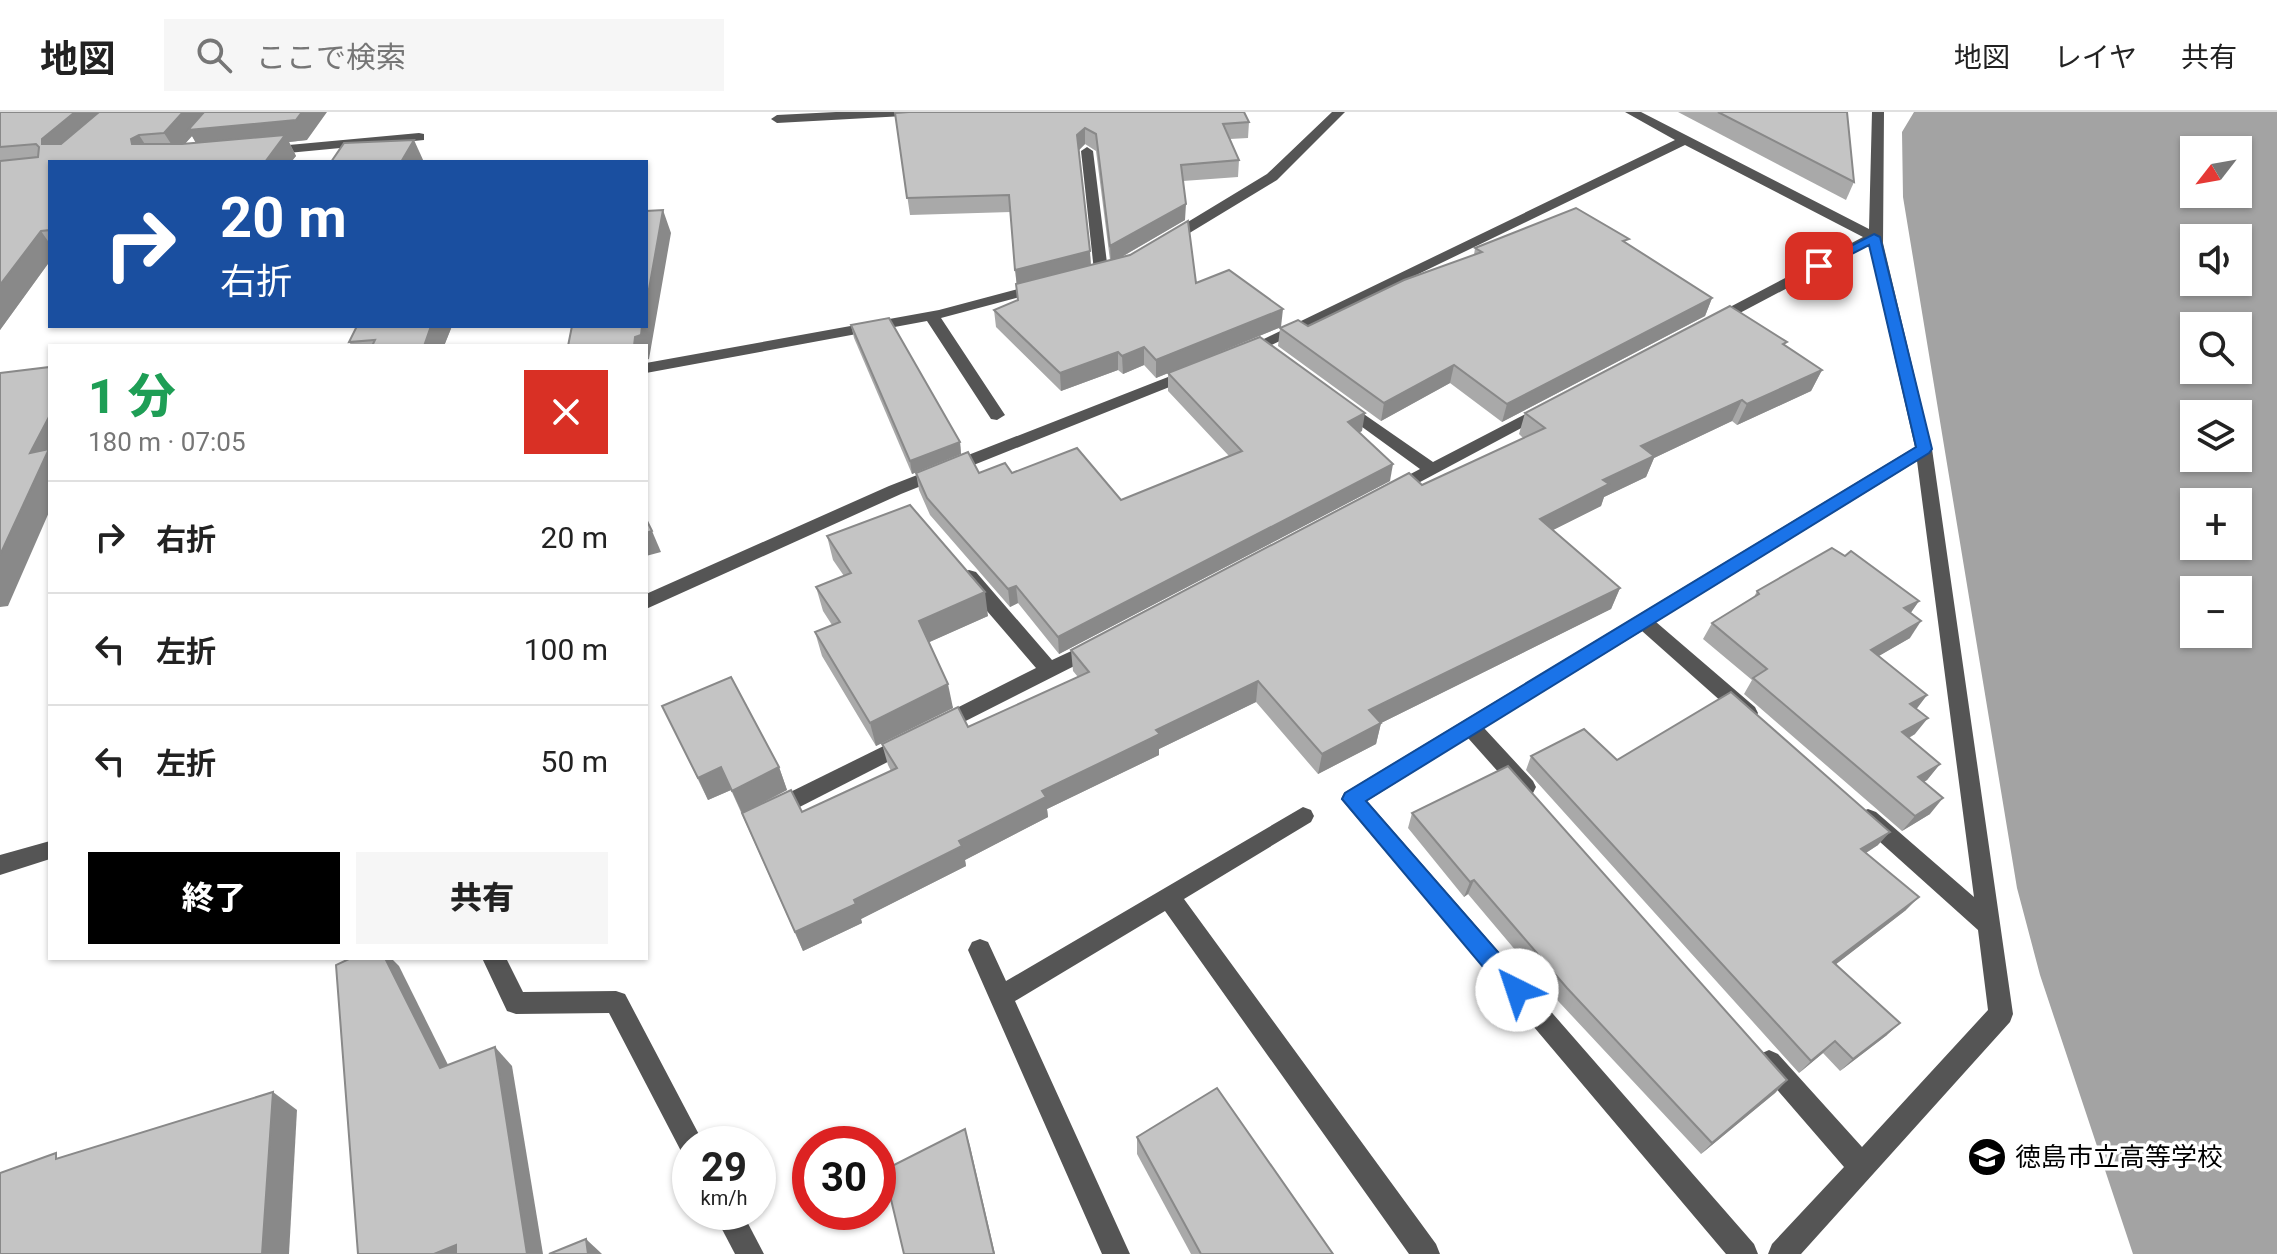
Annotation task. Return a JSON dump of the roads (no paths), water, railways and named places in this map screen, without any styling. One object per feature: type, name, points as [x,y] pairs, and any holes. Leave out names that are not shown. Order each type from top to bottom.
[{"type":"street","points":[[777,119],[904,112]]},
{"type":"street","points":[[1151,251],[1272,177],[1339,112]]},
{"type":"street","points":[[1631,112],[1875,240]]},
{"type":"street","points":[[1782,1254],[2001,1014],[1924,449],[1875,240],[1878,112]]},
{"type":"street","points":[[245,153],[419,137]]},
{"type":"street","points":[[1232,357],[1268,350],[1686,139]]},
{"type":"street","points":[[1087,151],[1100,272]]},
{"type":"street","points":[[1694,332],[1875,240]]},
{"type":"street","points":[[648,368],[931,315],[1057,283]]},
{"type":"street","points":[[931,315],[997,415]]},
{"type":"street","points":[[648,601],[1203,369]]},
{"type":"street","points":[[1322,390],[1432,470]]},
{"type":"street","points":[[1376,499],[1556,404]]},
{"type":"street","points":[[1744,1254],[1352,799],[1924,449]]},
{"type":"street","points":[[957,563],[1050,671]]},
{"type":"street","points":[[1643,621],[1762,725]]},
{"type":"street","points":[[752,821],[1107,641]]},
{"type":"street","points":[[1470,726],[1544,809]]},
{"type":"street","points":[[1857,809],[1988,924]]},
{"type":"street","points":[[1001,997],[1303,816]]},
{"type":"street","points":[[0,865],[48,851]]},
{"type":"street","points":[[1168,896],[1426,1254]]},
{"type":"street","points":[[980,950],[1116,1254]]},
{"type":"street","points":[[495,960],[516,1003],[616,1002],[681,1126]]},
{"type":"street","points":[[1756,1048],[1862,1167]]},
{"type":"street","points":[[737,1230],[750,1254]]},
{"type":"place","name":"徳島市立高等学校","points":[[1987,1157]]}]
